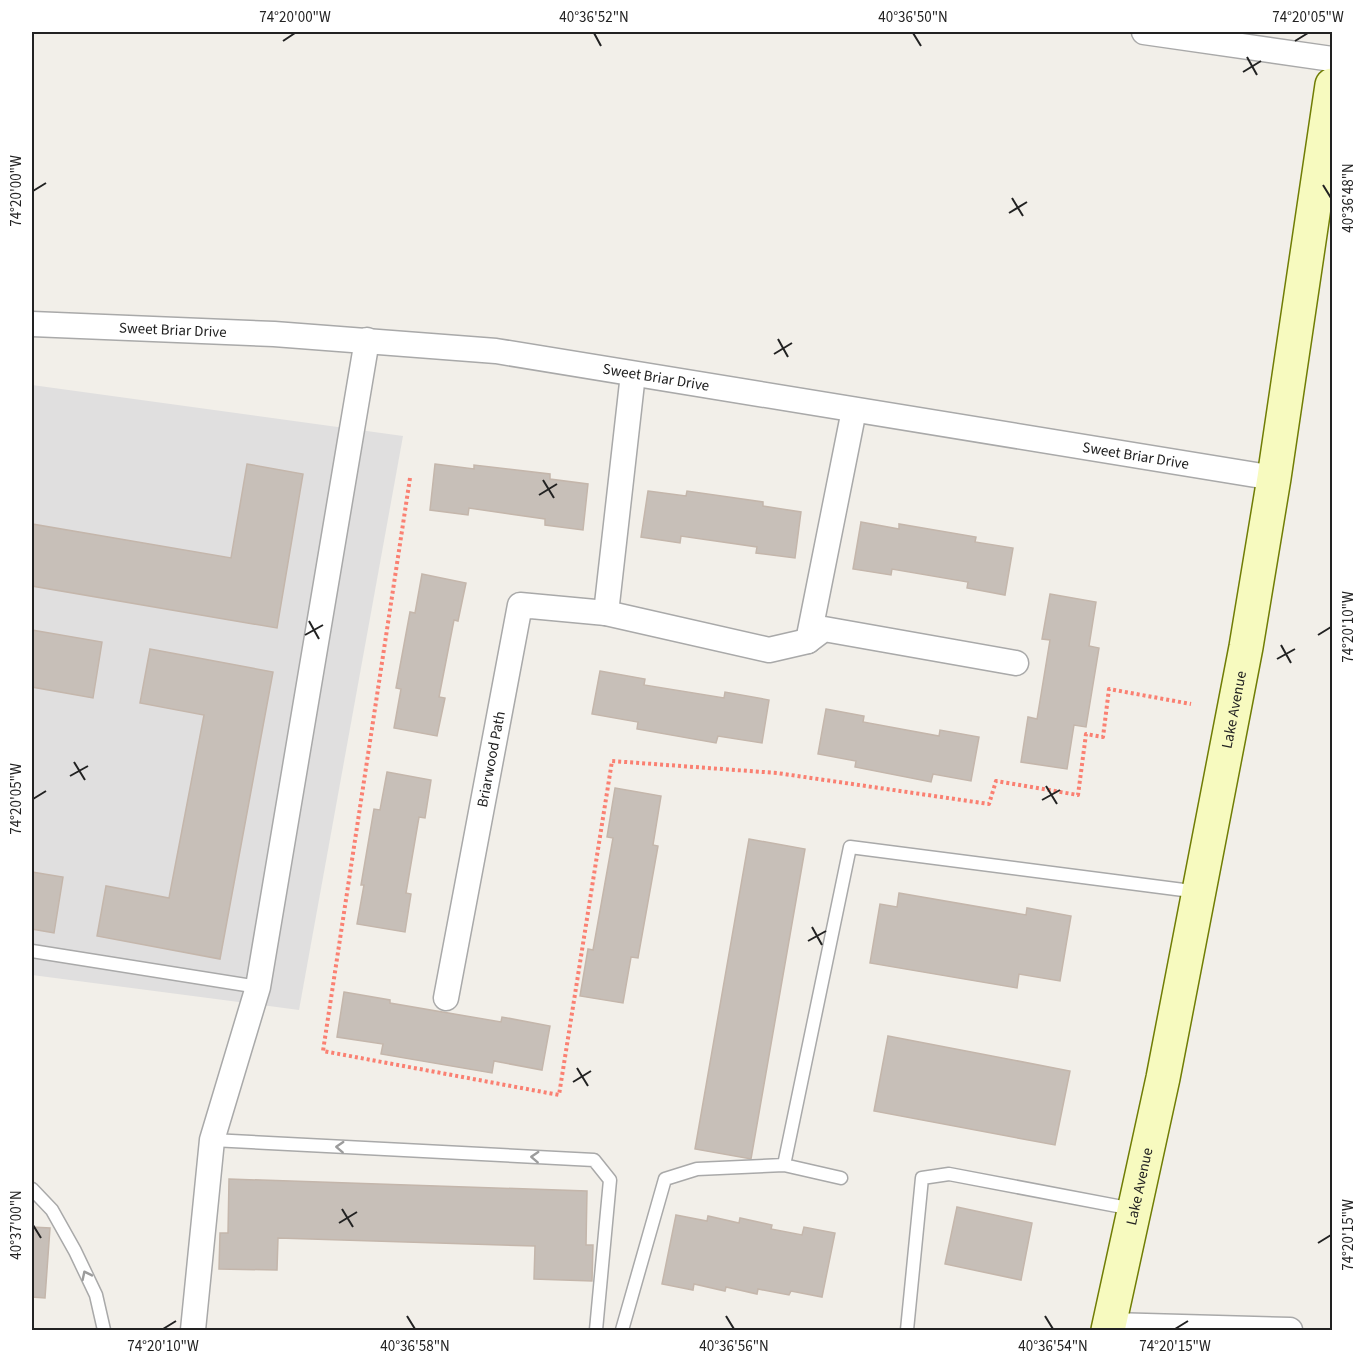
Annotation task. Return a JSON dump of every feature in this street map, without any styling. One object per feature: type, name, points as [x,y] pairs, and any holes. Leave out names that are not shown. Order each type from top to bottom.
[{"type":"main road","name":"Lake Avenue","points":[[1109,1328],[1163,1078],[1246,647],[1274,478],[1332,85]]},
{"type":"street","points":[[1144,32],[1332,59]]},
{"type":"street","name":"Sweet Briar Drive","points":[[32,324],[274,334],[496,351],[1274,478]]},
{"type":"street","points":[[193,1330],[212,1140],[258,987],[367,340]]},
{"type":"street","points":[[606,613],[633,374]]},
{"type":"street","points":[[808,641],[854,410]]},
{"type":"street","name":"Briarwood Path","points":[[446,998],[519,605],[606,613],[769,650],[808,641],[824,629],[1016,663]]},
{"type":"street","points":[[1109,1328],[1290,1330]]},
{"type":"lane","points":[[784,1165],[850,847],[1199,892]]},
{"type":"lane","points":[[32,951],[258,987]]},
{"type":"lane","points":[[212,1140],[594,1160],[610,1180],[596,1330]]},
{"type":"lane","points":[[622,1330],[665,1179],[697,1169],[784,1165],[841,1178]]},
{"type":"lane","points":[[907,1330],[922,1178],[950,1174],[1135,1209]]},
{"type":"lane","points":[[32,1189],[52,1210],[75,1251],[96,1295],[104,1330]]},
{"type":"path","points":[[410,478],[323,1051],[559,1095],[612,761],[777,772],[989,804],[996,781],[1078,795],[1086,734],[1103,737],[1109,689],[1191,704]]},
{"type":"shaded area","points":[[32,385],[403,436],[299,1010],[32,975]]},
{"type":"building","points":[[247,464],[303,474],[277,628],[32,586],[32,524],[231,558]]},
{"type":"building","points":[[435,464],[474,469],[474,465],[550,474],[550,479],[588,484],[583,530],[545,525],[545,519],[469,508],[468,515],[430,510]]},
{"type":"building","points":[[648,491],[686,496],[687,491],[763,502],[763,506],[801,512],[795,558],[756,553],[757,547],[681,536],[680,543],[641,537]]},
{"type":"building","points":[[861,522],[899,529],[899,524],[976,537],[975,542],[1013,548],[1005,595],[967,588],[968,582],[892,569],[891,575],[853,569]]},
{"type":"building","points":[[422,574],[466,583],[458,621],[454,620],[439,697],[445,698],[437,736],[394,728],[401,689],[396,688],[410,612],[415,613]]},
{"type":"building","points":[[1050,594],[1096,602],[1089,646],[1099,648],[1086,727],[1074,725],[1067,769],[1021,762],[1028,717],[1037,719],[1050,640],[1042,639]]},
{"type":"building","points":[[32,630],[102,642],[93,698],[32,687]]},
{"type":"building","points":[[150,649],[273,672],[220,959],[97,936],[106,886],[169,898],[204,715],[140,703]]},
{"type":"building","points":[[600,671],[645,679],[644,685],[724,698],[725,692],[769,700],[762,743],[718,736],[716,743],[637,729],[638,722],[592,714]]},
{"type":"building","points":[[826,709],[864,716],[863,722],[939,736],[940,730],[979,737],[971,781],[933,774],[931,782],[855,767],[856,761],[818,754]]},
{"type":"building","points":[[387,772],[431,780],[425,818],[419,817],[406,893],[411,894],[405,932],[357,924],[374,809],[380,810]]},
{"type":"building","points":[[615,788],[661,796],[653,845],[658,846],[638,958],[631,957],[623,1003],[580,996],[588,949],[593,950],[613,838],[607,837]]},
{"type":"building","points":[[749,839],[805,849],[751,1159],[695,1149]]},
{"type":"building","points":[[32,872],[63,877],[54,933],[32,929]]},
{"type":"building","points":[[899,893],[1026,915],[1027,908],[1071,916],[1060,981],[1019,974],[1017,988],[870,963],[880,904],[897,907]]},
{"type":"building","points":[[344,992],[390,1000],[390,1003],[501,1022],[502,1017],[550,1026],[542,1070],[494,1061],[492,1073],[381,1054],[383,1044],[337,1037]]},
{"type":"building","points":[[888,1036],[1070,1071],[1055,1145],[874,1111]]},
{"type":"building","points":[[229,1179],[587,1191],[586,1245],[593,1245],[592,1281],[534,1279],[535,1246],[278,1238],[277,1270],[219,1269],[220,1233],[228,1233]]},
{"type":"building","points":[[957,1207],[1032,1223],[1021,1280],[945,1264]]},
{"type":"building","points":[[676,1215],[707,1221],[708,1216],[739,1223],[740,1218],[772,1225],[771,1229],[802,1235],[804,1227],[835,1233],[822,1297],[791,1291],[789,1295],[758,1289],[757,1294],[726,1287],[725,1291],[694,1284],[693,1290],[662,1284]]},
{"type":"building","points":[[32,1227],[50,1228],[45,1298],[32,1297]]}]
